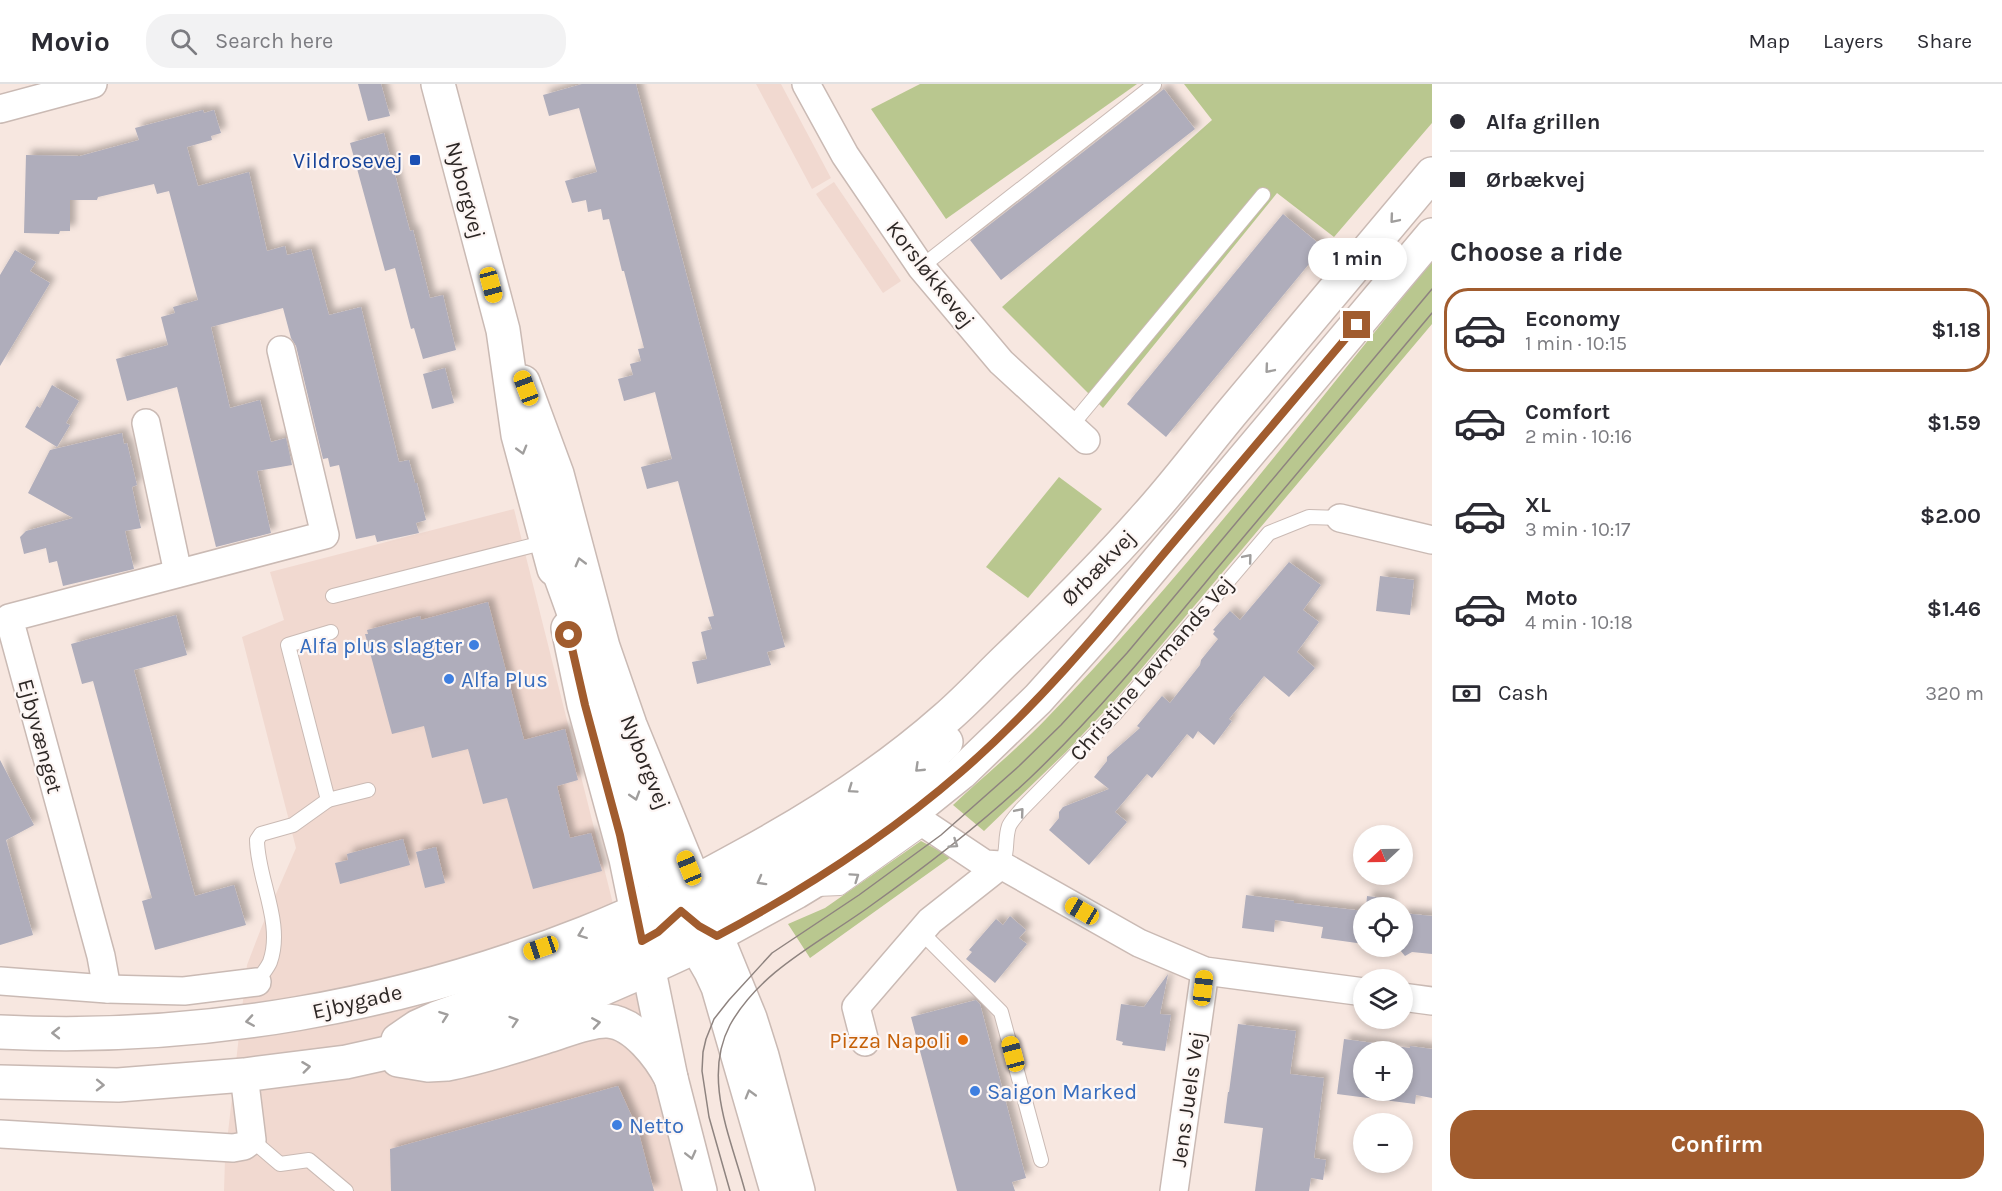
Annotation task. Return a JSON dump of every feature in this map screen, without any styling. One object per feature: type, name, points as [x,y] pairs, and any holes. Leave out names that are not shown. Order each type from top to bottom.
[{"type":"main road","name":"Nyborgvej","points":[[438,84],[503,330],[541,427],[556,474],[603,647],[690,917],[753,1027],[798,1191]]},
{"type":"main road","name":"Ørbækvej","points":[[690,917],[767,843],[880,770],[946,718],[1069,599],[1147,516],[1432,174]]},
{"type":"main road","name":"Ørbækvej","points":[[642,940],[690,917],[800,890],[919,820],[1069,666],[1432,235]]},
{"type":"main road","name":"Nyborgvej","points":[[503,330],[518,435],[549,542],[585,705],[620,835],[671,1078],[700,1191]]},
{"type":"main road","points":[[549,542],[607,707],[652,855],[690,917],[718,987],[777,1191]]},
{"type":"main road","name":"Ejbygade","points":[[0,1082],[118,1085],[244,1075],[346,1062],[472,1034],[574,1001],[642,940],[690,917]]},
{"type":"main road","name":"Ejbygade","points":[[0,1032],[87,1034],[230,1025],[308,1012],[398,993],[497,964],[585,933],[642,940]]},
{"type":"main road","points":[[376,1056],[420,1064],[447,1064],[581,1026],[609,1021],[624,1027],[651,1046],[671,1078]]},
{"type":"street","points":[[0,109],[93,84]]},
{"type":"street","name":"Korsløkkevej","points":[[806,84],[845,155],[921,267],[1001,362],[1078,433]]},
{"type":"street","name":"Ejbyvænget","points":[[107,989],[101,956],[9,618],[325,536],[281,350]]},
{"type":"street","points":[[146,423],[178,573]]},
{"type":"street","points":[[1340,518],[1432,540]]},
{"type":"street","points":[[919,820],[985,864],[1001,865],[1139,943],[1205,971],[1353,991]]},
{"type":"street","points":[[865,1042],[856,1007],[930,921],[1001,865]]},
{"type":"street","name":"Jens Juels Vej","points":[[1174,1191],[1205,971]]},
{"type":"street","points":[[0,981],[107,989],[184,991],[257,982]]},
{"type":"street","points":[[1413,998],[1432,1001]]},
{"type":"street","points":[[0,1134],[233,1148],[244,1146],[252,1140],[244,1075]]},
{"type":"lane","points":[[921,267],[1154,85]]},
{"type":"lane","points":[[1078,433],[1263,195]]},
{"type":"lane","name":"Christine Løvmands Vej","points":[[1001,865],[1007,854],[1006,839],[1010,824],[1021,810],[1114,715],[1269,533],[1309,517],[1340,518]]},
{"type":"lane","points":[[333,596],[549,542]]},
{"type":"lane","points":[[328,800],[288,645],[331,632]]},
{"type":"lane","points":[[257,982],[269,963],[273,928],[257,840],[261,834],[293,825],[328,800],[368,790]]},
{"type":"lane","points":[[920,932],[1001,1012],[1041,1160]]},
{"type":"lane","points":[[252,1140],[280,1164],[309,1160],[346,1191]]},
{"type":"shaded area","points":[[756,84],[781,84],[831,178],[812,189]]},
{"type":"shaded area","points":[[834,182],[901,281],[883,293],[816,194]]},
{"type":"shaded area","points":[[514,509],[685,1191],[224,1191],[225,1159],[247,965],[296,848],[242,637],[284,620],[270,572]]},
{"type":"green space","points":[[920,84],[1137,84],[946,219],[871,109]]},
{"type":"green space","points":[[1184,84],[1432,84],[1432,123],[1334,237],[1277,193],[1103,408],[1002,307],[1212,120]]},
{"type":"green space","points":[[1432,261],[1432,324],[1115,700],[1066,752],[984,831],[953,805],[1046,719],[1147,608],[1244,494]]},
{"type":"green space","points":[[1059,477],[1102,509],[1028,598],[986,567]]},
{"type":"green space","points":[[921,841],[951,857],[810,958],[788,924],[825,908]]},
{"type":"building","points":[[358,84],[381,84],[390,116],[368,121]]},
{"type":"building","points":[[582,84],[636,84],[785,647],[767,652],[771,665],[697,684],[692,662],[707,659],[701,632],[712,629],[708,617],[714,616],[678,481],[647,489],[641,467],[672,459],[655,392],[624,401],[618,379],[633,375],[630,364],[641,361],[638,349],[644,348],[624,271],[622,271],[609,219],[603,220],[601,209],[588,212],[586,200],[572,203],[565,181],[597,172],[579,108],[549,116],[543,95]]},
{"type":"building","points":[[1164,89],[1195,129],[1001,280],[970,240]]},
{"type":"building","points":[[203,110],[204,113],[214,110],[221,133],[211,136],[212,140],[187,147],[198,186],[249,172],[267,251],[285,246],[287,255],[311,249],[329,315],[361,307],[399,462],[409,460],[415,483],[417,483],[426,520],[416,523],[419,533],[377,542],[375,535],[356,539],[339,465],[330,467],[328,458],[323,459],[296,346],[291,338],[283,308],[211,327],[230,408],[260,400],[271,442],[286,438],[292,465],[257,471],[271,533],[216,547],[177,387],[127,401],[116,359],[168,345],[161,317],[175,313],[173,307],[198,300],[169,191],[157,194],[154,184],[98,197],[97,200],[70,200],[70,231],[60,231],[59,234],[24,233],[26,155],[80,156],[139,140],[135,128]]},
{"type":"building","points":[[384,133],[410,231],[413,230],[430,298],[443,295],[456,350],[423,359],[414,328],[411,329],[395,268],[385,271],[350,143]]},
{"type":"building","points":[[1283,214],[1323,247],[1166,437],[1127,404]]},
{"type":"building","points":[[15,250],[36,262],[30,271],[50,283],[0,366],[0,275]]},
{"type":"building","points":[[445,368],[454,403],[432,409],[423,374]]},
{"type":"building","points":[[52,385],[79,401],[66,423],[70,425],[57,447],[25,427],[37,406],[40,408]]},
{"type":"building","points":[[122,433],[124,444],[127,443],[137,485],[132,487],[141,528],[125,531],[134,569],[63,586],[57,561],[49,563],[46,548],[24,554],[20,537],[26,531],[73,518],[28,493],[50,450]]},
{"type":"building","points":[[1289,562],[1321,585],[1303,610],[1319,622],[1297,652],[1315,668],[1289,697],[1264,676],[1229,719],[1232,721],[1214,745],[1198,731],[1193,739],[1187,734],[1152,778],[1147,774],[1115,812],[1127,822],[1089,865],[1049,830],[1059,818],[1059,812],[1063,807],[1109,789],[1094,777],[1107,761],[1107,757],[1140,728],[1137,726],[1162,696],[1170,703],[1218,639],[1213,634],[1215,631],[1213,630],[1230,611],[1240,620]]},
{"type":"building","points":[[1380,576],[1414,580],[1410,615],[1376,611]]},
{"type":"building","points":[[488,602],[524,740],[565,729],[578,780],[557,786],[570,838],[591,833],[602,871],[533,889],[507,798],[483,804],[468,749],[432,758],[424,726],[392,734],[365,634],[368,634],[367,630],[420,616],[421,620]]},
{"type":"building","points":[[176,615],[187,655],[134,670],[195,896],[234,885],[246,925],[155,950],[142,901],[152,898],[93,681],[82,684],[71,644]]},
{"type":"building","points":[[0,760],[34,825],[6,840],[33,935],[0,945]]},
{"type":"building","points":[[403,839],[410,865],[340,884],[335,863],[348,860],[347,854]]},
{"type":"building","points":[[436,847],[445,883],[425,888],[416,852]]},
{"type":"building","points":[[1246,895],[1353,910],[1353,942],[1321,938],[1323,927],[1275,920],[1274,932],[1242,928]]},
{"type":"building","points":[[1413,914],[1432,916],[1432,954],[1413,952]]},
{"type":"building","points":[[1010,916],[1026,930],[1019,938],[1027,944],[995,983],[966,959],[972,952],[969,950],[996,919],[1003,925]]},
{"type":"building","points":[[1168,974],[1160,1014],[1171,1015],[1165,1051],[1122,1045],[1123,1042],[1116,1040],[1121,1004],[1144,1007]]},
{"type":"building","points":[[976,1000],[980,1004],[1026,1178],[1012,1182],[1015,1191],[957,1191],[911,1017]]},
{"type":"building","points":[[1238,1024],[1296,1031],[1290,1074],[1324,1078],[1314,1158],[1326,1160],[1323,1180],[1311,1178],[1309,1191],[1255,1191],[1263,1128],[1224,1123]]},
{"type":"building","points":[[1344,1039],[1359,1041],[1353,1041],[1353,1096],[1337,1094]]},
{"type":"building","points":[[1413,1046],[1432,1049],[1432,1098],[1416,1095],[1415,1104],[1392,1101],[1413,1101]]},
{"type":"building","points":[[618,1086],[638,1130],[654,1191],[391,1191],[390,1149]]},
{"type":"tram line","points":[[730,1191],[709,1117],[702,1071],[703,1052],[714,1019],[772,953],[859,895],[941,835],[1019,766],[1061,725],[1127,653],[1432,289]]},
{"type":"tram line","points":[[745,1191],[727,1129],[719,1087],[722,1045],[730,1025],[743,1005],[758,988],[794,957],[873,904],[954,844],[993,812],[1055,754],[1148,651],[1432,313]]},
{"type":"place","name":"Vildrosevej","points":[[415,160]]},
{"type":"place","name":"Alfa plus slagter","points":[[474,645]]},
{"type":"place","name":"Alfa Plus","points":[[449,679]]},
{"type":"place","name":"Pizza Napoli","points":[[963,1040]]},
{"type":"place","name":"Saigon Marked","points":[[975,1091]]},
{"type":"place","name":"Netto","points":[[617,1125]]},
{"type":"route","points":[[569,635],[604,780],[626,859],[642,941],[658,932],[681,911],[690,920],[717,936],[772,907],[842,864],[910,814],[997,739],[1038,699],[1100,630],[1357,325]]}]
